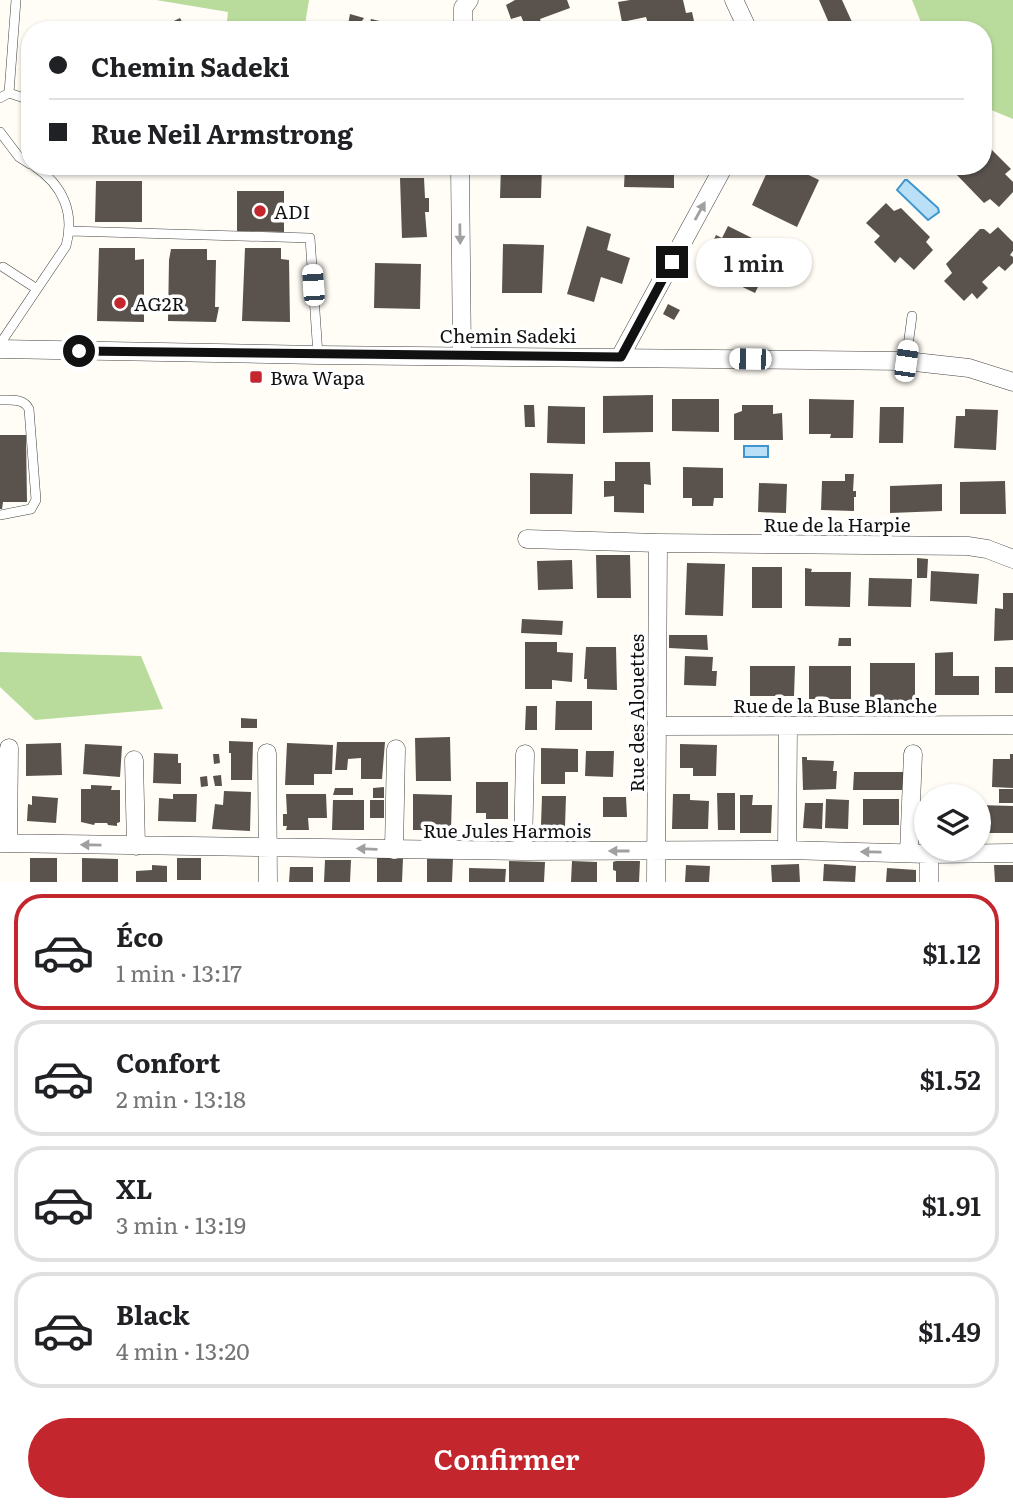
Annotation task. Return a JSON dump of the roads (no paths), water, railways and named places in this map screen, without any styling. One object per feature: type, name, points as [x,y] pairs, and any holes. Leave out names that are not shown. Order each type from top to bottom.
[{"type":"street","points":[[463,21],[463,8],[469,0]]},
{"type":"street","points":[[734,0],[744,21]]},
{"type":"street","points":[[460,175],[462,356]]},
{"type":"street","points":[[621,357],[719,175]]},
{"type":"street","name":"Chemin Sadeki","points":[[0,346],[318,355],[906,361],[969,368],[1013,382]]},
{"type":"street","name":"Rue de la Harpie","points":[[527,539],[968,546],[987,549],[1013,559]]},
{"type":"street","name":"Rue des Alouettes","points":[[656,882],[657,543]]},
{"type":"street","name":"Rue de la Buse Blanche","points":[[657,726],[1013,725]]},
{"type":"street","points":[[787,850],[788,726]]},
{"type":"street","points":[[4,843],[9,748]]},
{"type":"street","points":[[394,850],[396,749]]},
{"type":"street","points":[[267,753],[268,882]]},
{"type":"street","points":[[523,851],[524,754]]},
{"type":"street","points":[[909,853],[912,754]]},
{"type":"street","points":[[134,760],[136,846]]},
{"type":"street","name":"Rue Jules Harmois","points":[[4,843],[394,850],[787,850],[914,853]]},
{"type":"street","name":"Rue Jules Harmois","points":[[991,853],[1013,853]]},
{"type":"street","points":[[929,861],[929,882]]},
{"type":"lane","points":[[9,93],[16,0]]},
{"type":"lane","points":[[0,98],[9,93],[21,97]]},
{"type":"lane","points":[[0,132],[21,157]]},
{"type":"lane","points":[[0,346],[66,246],[71,231],[68,206],[58,187],[44,175]]},
{"type":"lane","points":[[71,231],[310,238],[318,355]]},
{"type":"lane","points":[[3,267],[37,289]]},
{"type":"lane","points":[[906,361],[912,316]]},
{"type":"lane","points":[[0,400],[18,400],[29,409],[36,500],[31,509],[0,515]]},
{"type":"water","points":[[905,180],[938,208],[939,212],[928,220],[897,190]]},
{"type":"water","points":[[744,446],[768,446],[768,457],[744,457]]},
{"type":"place","name":"ADI","points":[[260,211]]},
{"type":"place","name":"AG2R","points":[[120,303]]},
{"type":"place","name":"Bwa Wapa","points":[[256,377]]}]
